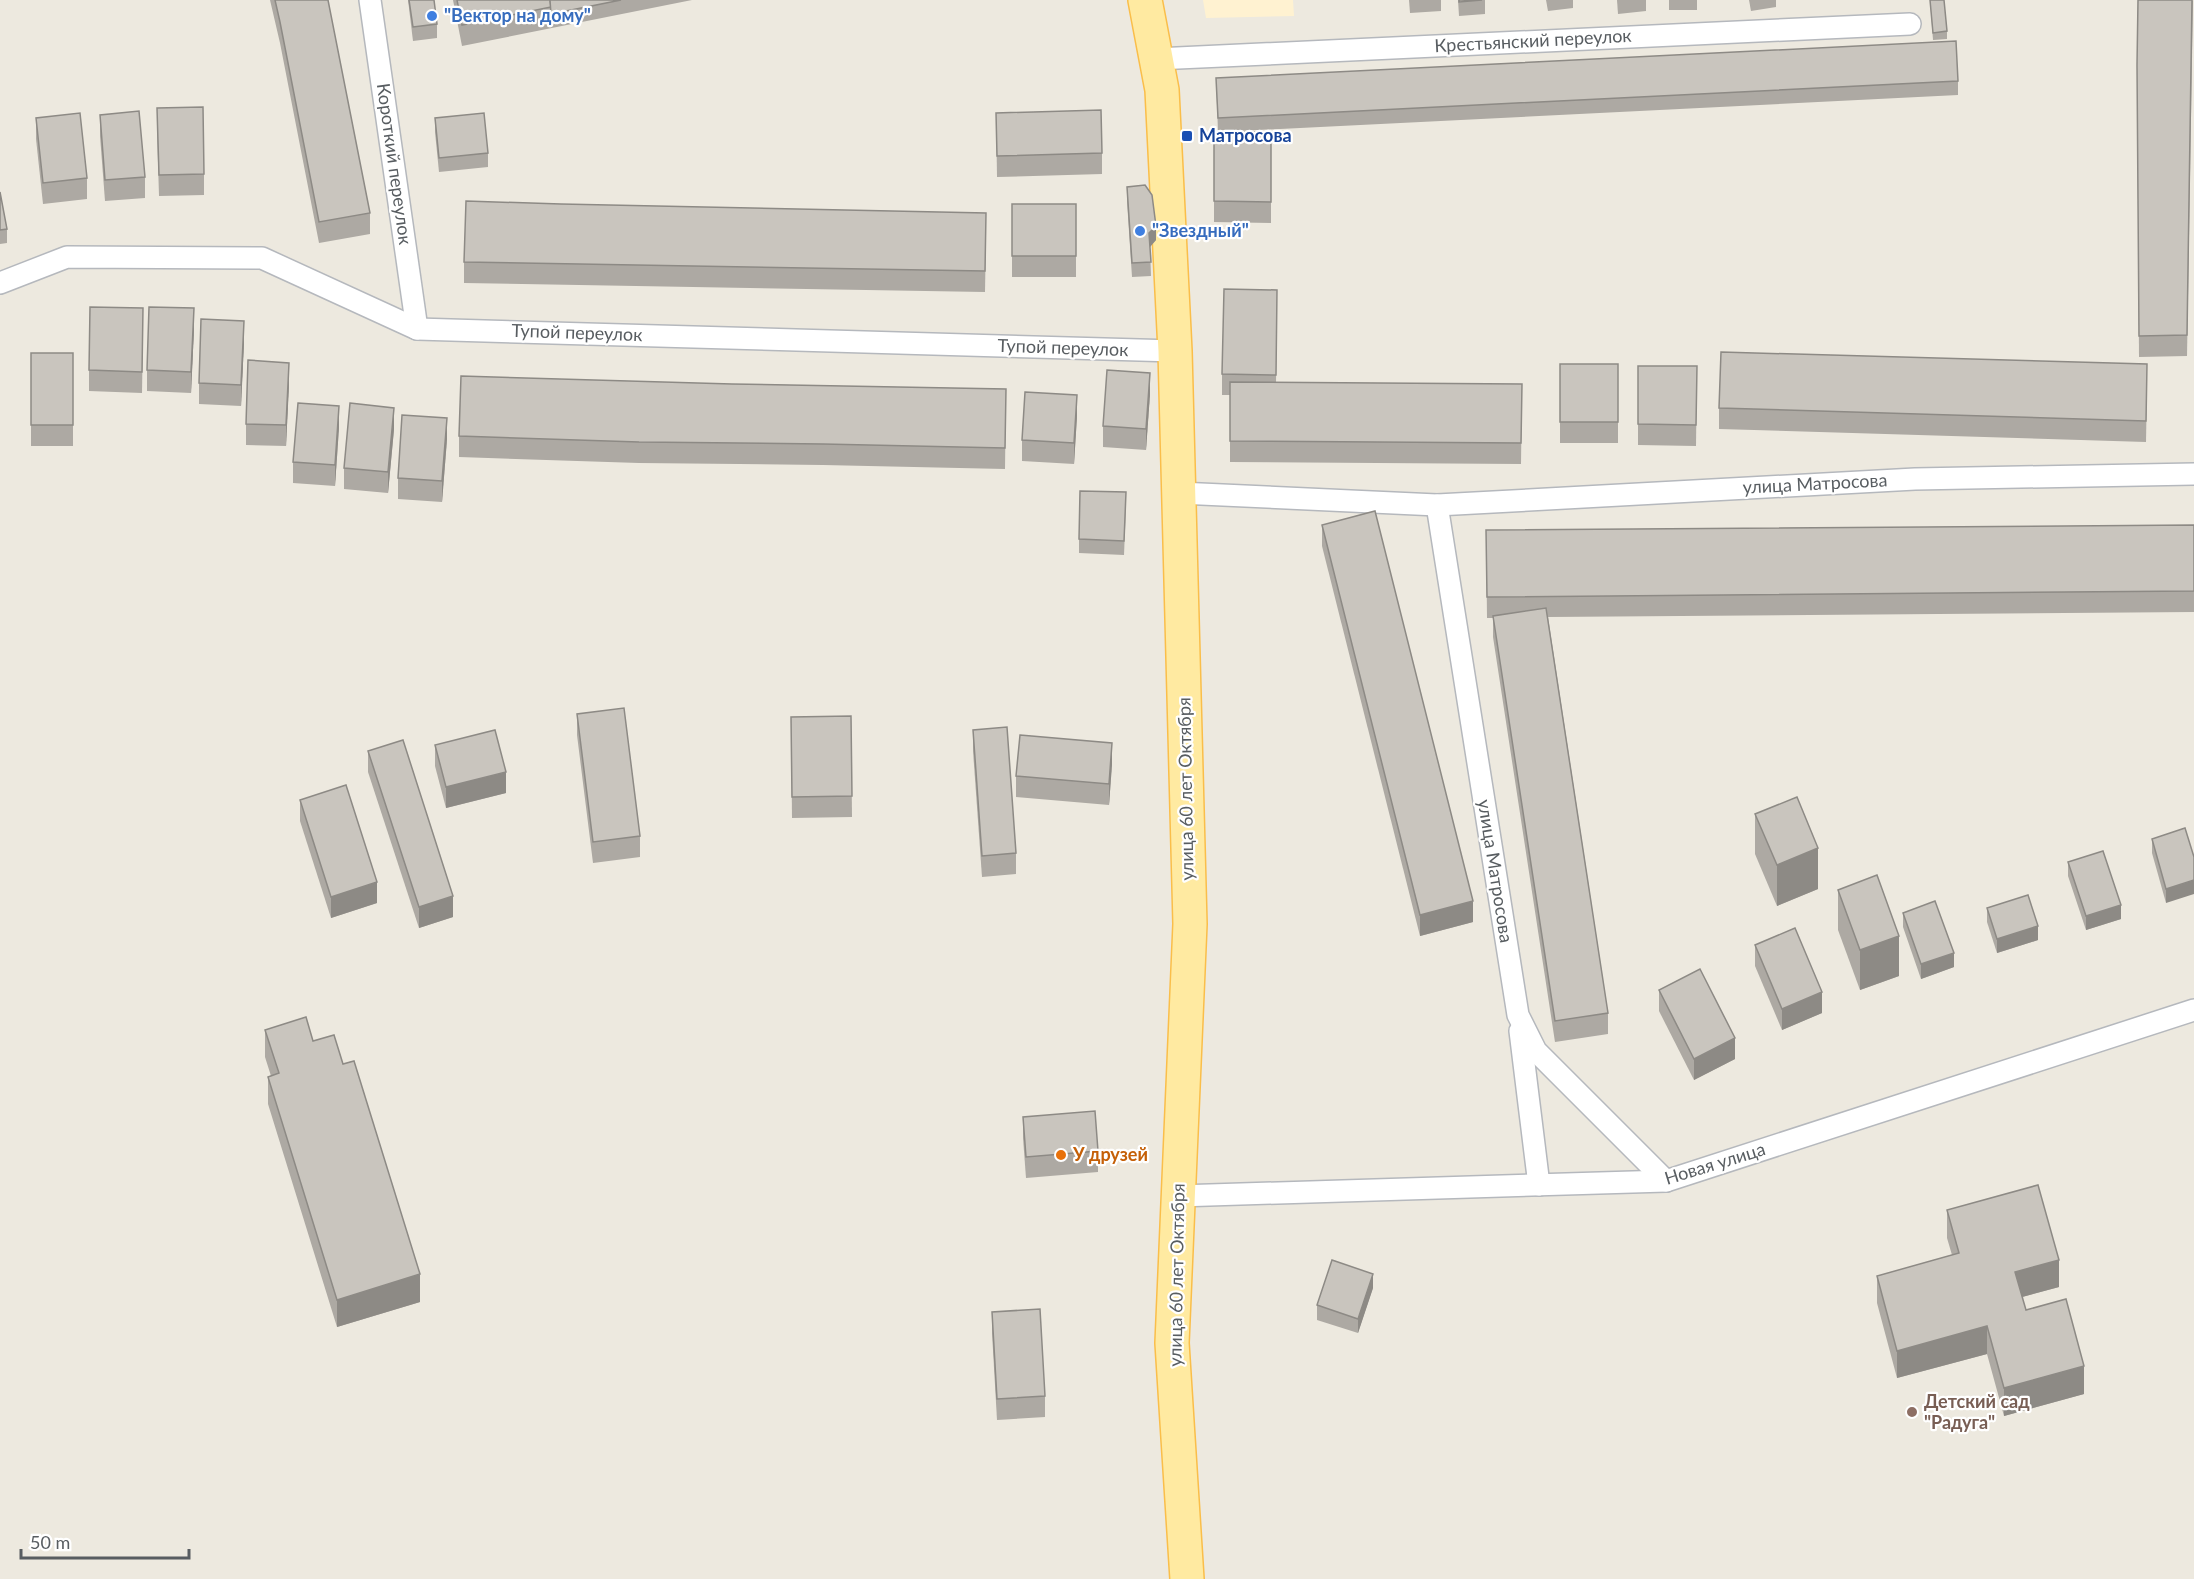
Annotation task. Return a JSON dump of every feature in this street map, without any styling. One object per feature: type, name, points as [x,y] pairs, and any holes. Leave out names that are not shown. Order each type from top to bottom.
[{"type":"main road","name":"улица 60 лет Октября","points":[[1145,0],[1162,90],[1175,351],[1179,493],[1190,924],[1172,1343],[1187,1579]]},
{"type":"street","name":"Короткий переулок","points":[[370,0],[417,329]]},
{"type":"street","name":"Крестьянский переулок","points":[[1156,59],[1911,24]]},
{"type":"street","name":"Тупой переулок","points":[[0,284],[68,257],[262,258],[417,329],[1175,351]]},
{"type":"street","name":"улица Матросова","points":[[1179,493],[1437,505],[1915,479],[2194,474]]},
{"type":"street","name":"улица Матросова","points":[[1437,505],[1518,1015],[1536,1051],[1666,1181]]},
{"type":"street","name":"Новая улица","points":[[1178,1196],[1666,1181],[2194,1010]]},
{"type":"street","points":[[1518,1015],[1539,1185]]},
{"type":"shaded area","points":[[1203,0],[1293,0],[1294,16],[1206,18]]},
{"type":"building","points":[[275,0],[328,0],[370,213],[319,222]]},
{"type":"building","points":[[409,0],[434,0],[437,24],[413,27]]},
{"type":"building","points":[[457,0],[550,0],[551,7],[462,25]]},
{"type":"building","points":[[550,0],[621,0],[551,14]]},
{"type":"building","points":[[1459,0],[1482,0],[1459,2]]},
{"type":"building","points":[[1930,0],[1944,0],[1947,31],[1933,33]]},
{"type":"building","points":[[2138,0],[2192,0],[2187,335],[2139,336]]},
{"type":"building","points":[[1956,41],[1958,81],[1218,118],[1216,78]]},
{"type":"building","points":[[203,107],[204,174],[159,175],[157,108]]},
{"type":"building","points":[[1101,110],[1102,153],[997,156],[996,113]]},
{"type":"building","points":[[139,111],[145,177],[105,180],[100,115]]},
{"type":"building","points":[[80,113],[87,178],[43,183],[36,118]]},
{"type":"building","points":[[484,113],[488,153],[439,158],[435,118]]},
{"type":"building","points":[[1214,132],[1271,132],[1271,202],[1214,201]]},
{"type":"building","points":[[1145,185],[1152,195],[1156,226],[1149,233],[1151,262],[1132,263],[1127,187]]},
{"type":"building","points":[[0,192],[7,229],[0,230]]},
{"type":"building","points":[[466,201],[986,213],[985,271],[464,262]]},
{"type":"building","points":[[1012,204],[1076,204],[1076,256],[1012,256]]},
{"type":"building","points":[[1224,289],[1277,290],[1276,375],[1222,374]]},
{"type":"building","points":[[90,307],[143,308],[142,372],[89,370]]},
{"type":"building","points":[[149,307],[194,308],[191,372],[147,370]]},
{"type":"building","points":[[201,319],[244,321],[241,385],[199,383]]},
{"type":"building","points":[[1721,352],[2147,364],[2146,421],[1719,408]]},
{"type":"building","points":[[31,353],[73,353],[73,425],[31,425]]},
{"type":"building","points":[[248,360],[289,363],[286,425],[246,424]]},
{"type":"building","points":[[1560,364],[1618,364],[1618,422],[1560,422]]},
{"type":"building","points":[[1638,366],[1697,366],[1696,425],[1638,424]]},
{"type":"building","points":[[1107,370],[1150,373],[1146,429],[1103,426]]},
{"type":"building","points":[[461,376],[1006,389],[1005,448],[639,442],[459,436]]},
{"type":"building","points":[[1230,382],[1522,384],[1521,443],[1230,441]]},
{"type":"building","points":[[1025,392],[1077,395],[1074,443],[1022,440]]},
{"type":"building","points":[[298,403],[339,406],[335,465],[293,462]]},
{"type":"building","points":[[350,403],[394,408],[388,472],[344,468]]},
{"type":"building","points":[[402,415],[447,418],[442,481],[398,478]]},
{"type":"building","points":[[1080,491],[1126,492],[1124,541],[1079,539]]},
{"type":"building","points":[[1375,511],[1473,901],[1420,915],[1322,525]]},
{"type":"building","points":[[2194,525],[2194,591],[1487,597],[1486,530]]},
{"type":"building","points":[[1546,608],[1608,1013],[1555,1021],[1493,616]]},
{"type":"building","points":[[624,708],[640,836],[593,842],[577,714]]},
{"type":"building","points":[[851,716],[852,796],[792,797],[791,717]]},
{"type":"building","points":[[1007,727],[1016,853],[982,856],[973,730]]},
{"type":"building","points":[[495,730],[506,772],[446,787],[435,745]]},
{"type":"building","points":[[1020,735],[1112,743],[1109,784],[1016,776]]},
{"type":"building","points":[[403,740],[453,896],[419,907],[368,751]]},
{"type":"building","points":[[346,785],[377,882],[331,897],[300,800]]},
{"type":"building","points":[[1797,797],[1818,848],[1777,865],[1755,814]]},
{"type":"building","points":[[2185,828],[2194,857],[2194,880],[2166,889],[2152,839]]},
{"type":"building","points":[[2103,851],[2121,905],[2086,916],[2068,862]]},
{"type":"building","points":[[1877,875],[1899,936],[1860,950],[1838,890]]},
{"type":"building","points":[[2028,895],[2038,926],[1997,939],[1987,908]]},
{"type":"building","points":[[1935,901],[1954,953],[1921,964],[1903,913]]},
{"type":"building","points":[[1795,928],[1822,992],[1782,1009],[1755,945]]},
{"type":"building","points":[[1700,969],[1735,1038],[1694,1059],[1659,990]]},
{"type":"building","points":[[306,1017],[313,1041],[334,1035],[343,1064],[354,1061],[420,1274],[337,1300],[268,1077],[279,1073],[265,1030]]},
{"type":"building","points":[[1095,1111],[1098,1151],[1026,1157],[1023,1117]]},
{"type":"building","points":[[2038,1185],[2059,1260],[2015,1272],[2026,1310],[2066,1299],[2084,1366],[2004,1388],[1987,1326],[1897,1351],[1877,1276],[1959,1253],[1947,1210]]},
{"type":"building","points":[[1332,1260],[1373,1274],[1358,1319],[1317,1305]]},
{"type":"building","points":[[1040,1309],[1045,1396],[997,1399],[992,1312]]},
{"type":"place","name":"\"Вектор на дому\"","points":[[432,16]]},
{"type":"place","name":"Матросова","points":[[1187,136]]},
{"type":"place","name":"\"Звездный\"","points":[[1140,231]]},
{"type":"place","name":"У друзей","points":[[1061,1155]]},
{"type":"place","name":"Детский сад \"Радуга\"","points":[[1912,1412]]}]
